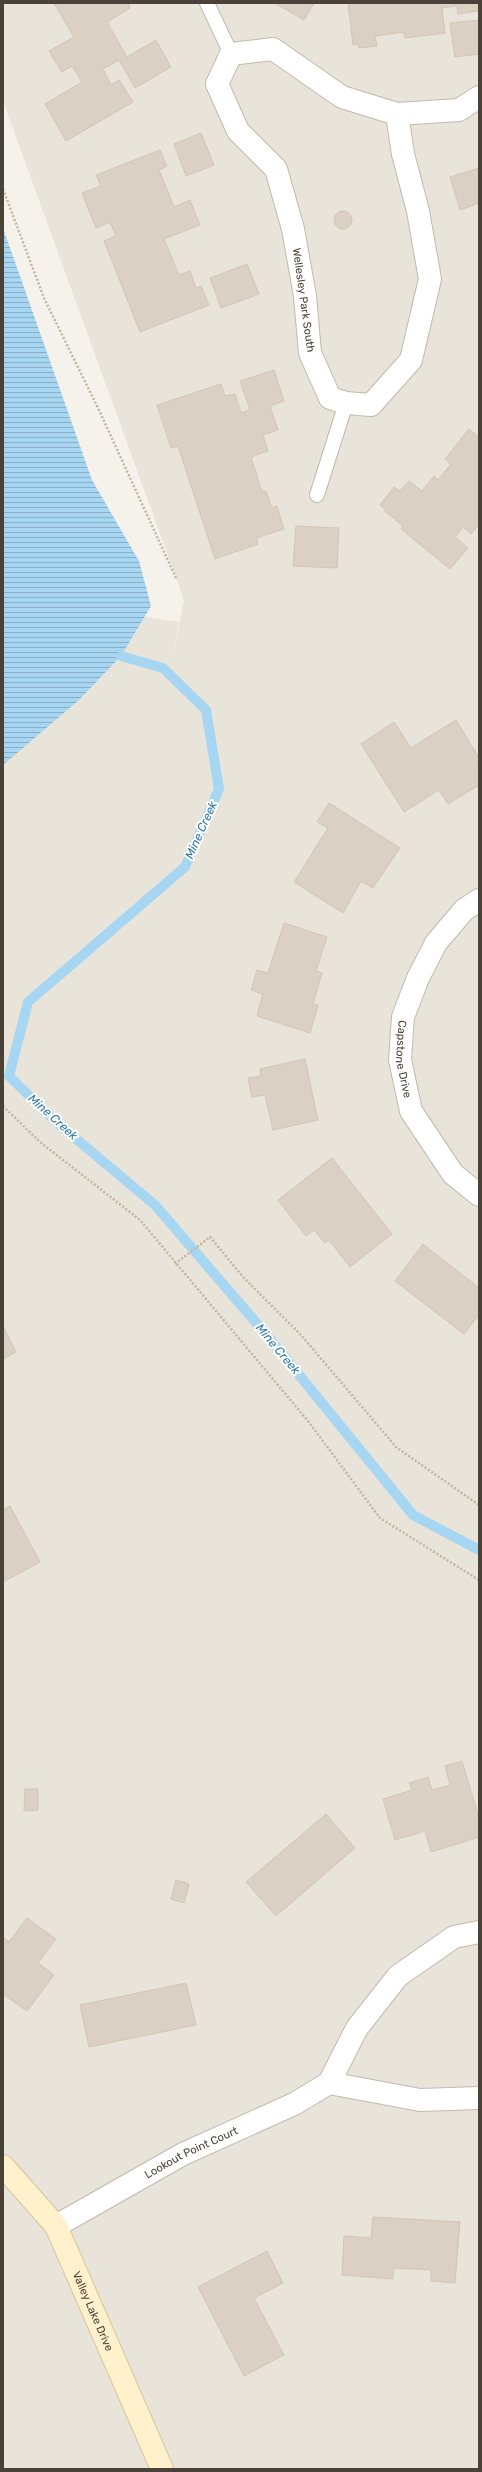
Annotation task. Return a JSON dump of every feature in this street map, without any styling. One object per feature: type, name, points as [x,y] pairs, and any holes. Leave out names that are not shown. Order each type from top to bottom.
[{"type":"street","points":[[232,54],[273,49],[342,97],[397,114],[459,110],[479,97]]},
{"type":"street","name":"Wellesley Park South","points":[[232,54],[217,84],[238,131],[276,169],[293,229],[305,296],[310,353],[330,398],[346,404],[370,405],[411,360],[430,279],[418,211],[403,154],[397,114]]},
{"type":"street","name":"Capstone Drive","points":[[479,900],[464,910],[436,943],[418,978],[403,1017],[400,1060],[411,1111],[453,1174],[479,1195]]},
{"type":"street","points":[[479,1932],[454,1937],[398,1976],[357,2028],[329,2083],[420,2100],[479,2098]]},
{"type":"street","name":"Lookout Point Court","points":[[56,2226],[183,2154],[294,2104],[329,2083]]},
{"type":"street","name":"Valley Lake Drive","points":[[3,2166],[56,2226],[123,2383],[162,2469]]},
{"type":"lane","points":[[206,3],[232,54]]},
{"type":"lane","points":[[317,496],[346,404]]},
{"type":"path","points":[[3,189],[44,298],[98,408],[176,578]]},
{"type":"path","points":[[3,1106],[40,1142],[140,1220],[175,1264],[308,1422],[380,1518],[479,1580]]},
{"type":"path","points":[[175,1264],[210,1237],[244,1278],[301,1334],[396,1447],[479,1505]]},
{"type":"shaded area","points":[[4,3],[479,3],[479,2469],[3,2469],[3,595],[179,622],[171,668],[184,600],[3,101]]},
{"type":"water","points":[[3,228],[92,480],[139,561],[151,606],[121,656],[79,700],[3,765]]},
{"type":"building","points":[[54,3],[128,3],[130,8],[107,22],[127,57],[156,40],[171,67],[135,88],[119,60],[103,69],[111,85],[119,80],[133,102],[66,141],[45,104],[82,82],[72,66],[62,72],[49,51],[74,37]]},
{"type":"building","points":[[275,3],[314,3],[304,20]]},
{"type":"building","points":[[348,3],[478,3],[478,11],[458,14],[457,6],[442,8],[445,33],[405,38],[404,32],[375,36],[377,46],[359,48],[359,44],[353,45]]},
{"type":"building","points":[[479,20],[479,54],[455,57],[450,23]]},
{"type":"building","points":[[201,133],[214,165],[186,176],[174,144]]},
{"type":"building","points":[[160,150],[167,166],[159,170],[174,207],[190,200],[200,225],[164,239],[179,275],[190,271],[196,288],[201,286],[209,305],[140,332],[104,241],[116,236],[110,222],[96,228],[82,193],[101,186],[96,175]]},
{"type":"building","points":[[479,168],[479,203],[460,210],[450,177]]},
{"type":"building","points":[[343,211],[347,212],[351,216],[351,224],[347,228],[343,229],[339,228],[335,224],[334,220],[335,216],[339,212]]},
{"type":"building","points":[[247,264],[259,294],[221,308],[210,278]]},
{"type":"building","points":[[274,370],[284,401],[270,406],[278,430],[263,435],[268,451],[251,457],[262,492],[266,491],[272,508],[277,506],[284,529],[256,538],[258,544],[215,559],[178,446],[171,448],[157,405],[221,384],[225,396],[235,394],[241,413],[250,410],[240,381]]},
{"type":"building","points":[[469,429],[479,437],[479,524],[471,534],[463,527],[455,537],[468,548],[450,569],[401,529],[403,526],[380,505],[394,487],[400,491],[409,481],[422,491],[434,476],[438,480],[451,464],[445,459]]},
{"type":"building","points":[[296,526],[339,528],[337,568],[293,566]]},
{"type":"building","points":[[456,720],[479,758],[479,766],[476,768],[479,773],[479,785],[448,804],[439,790],[404,812],[361,744],[394,722],[411,748]]},
{"type":"building","points":[[329,803],[400,848],[373,888],[361,881],[343,913],[294,882],[328,828],[317,822]]},
{"type":"building","points":[[284,923],[327,937],[316,971],[322,973],[313,1004],[318,1005],[310,1033],[257,1016],[263,994],[251,990],[257,970],[268,973]]},
{"type":"building","points":[[305,1059],[318,1120],[273,1130],[265,1095],[252,1097],[248,1078],[261,1076],[260,1069]]},
{"type":"building","points":[[332,1158],[392,1234],[350,1267],[329,1240],[325,1243],[314,1230],[306,1236],[278,1200]]},
{"type":"building","points":[[423,1244],[479,1288],[479,1315],[464,1334],[395,1281]]},
{"type":"building","points":[[3,1326],[16,1352],[3,1359]]},
{"type":"building","points":[[10,1506],[40,1562],[3,1582],[3,1510]]},
{"type":"building","points":[[462,1761],[479,1818],[479,1837],[431,1852],[425,1831],[395,1840],[383,1799],[412,1790],[409,1783],[428,1777],[432,1790],[450,1785],[445,1766]]},
{"type":"building","points":[[25,1789],[38,1789],[38,1810],[24,1811]]},
{"type":"building","points":[[326,1814],[355,1848],[276,1916],[246,1882]]},
{"type":"building","points":[[176,1880],[189,1884],[184,1903],[171,1899]]},
{"type":"building","points":[[27,1918],[56,1939],[38,1963],[54,1975],[27,2011],[3,1994],[3,1937],[9,1942]]},
{"type":"building","points":[[186,1983],[196,2025],[89,2047],[80,2005]]},
{"type":"building","points":[[373,2217],[460,2222],[455,2283],[431,2281],[431,2270],[394,2268],[393,2279],[342,2275],[344,2236],[371,2238]]},
{"type":"building","points":[[267,2251],[283,2283],[254,2298],[284,2355],[244,2376],[198,2287]]},
{"type":"waterway","name":"Mine Creek","points":[[121,656],[163,668],[206,710],[219,789],[185,867],[28,1002],[9,1076],[56,1122],[155,1205],[265,1333],[413,1515],[479,1550]]}]
